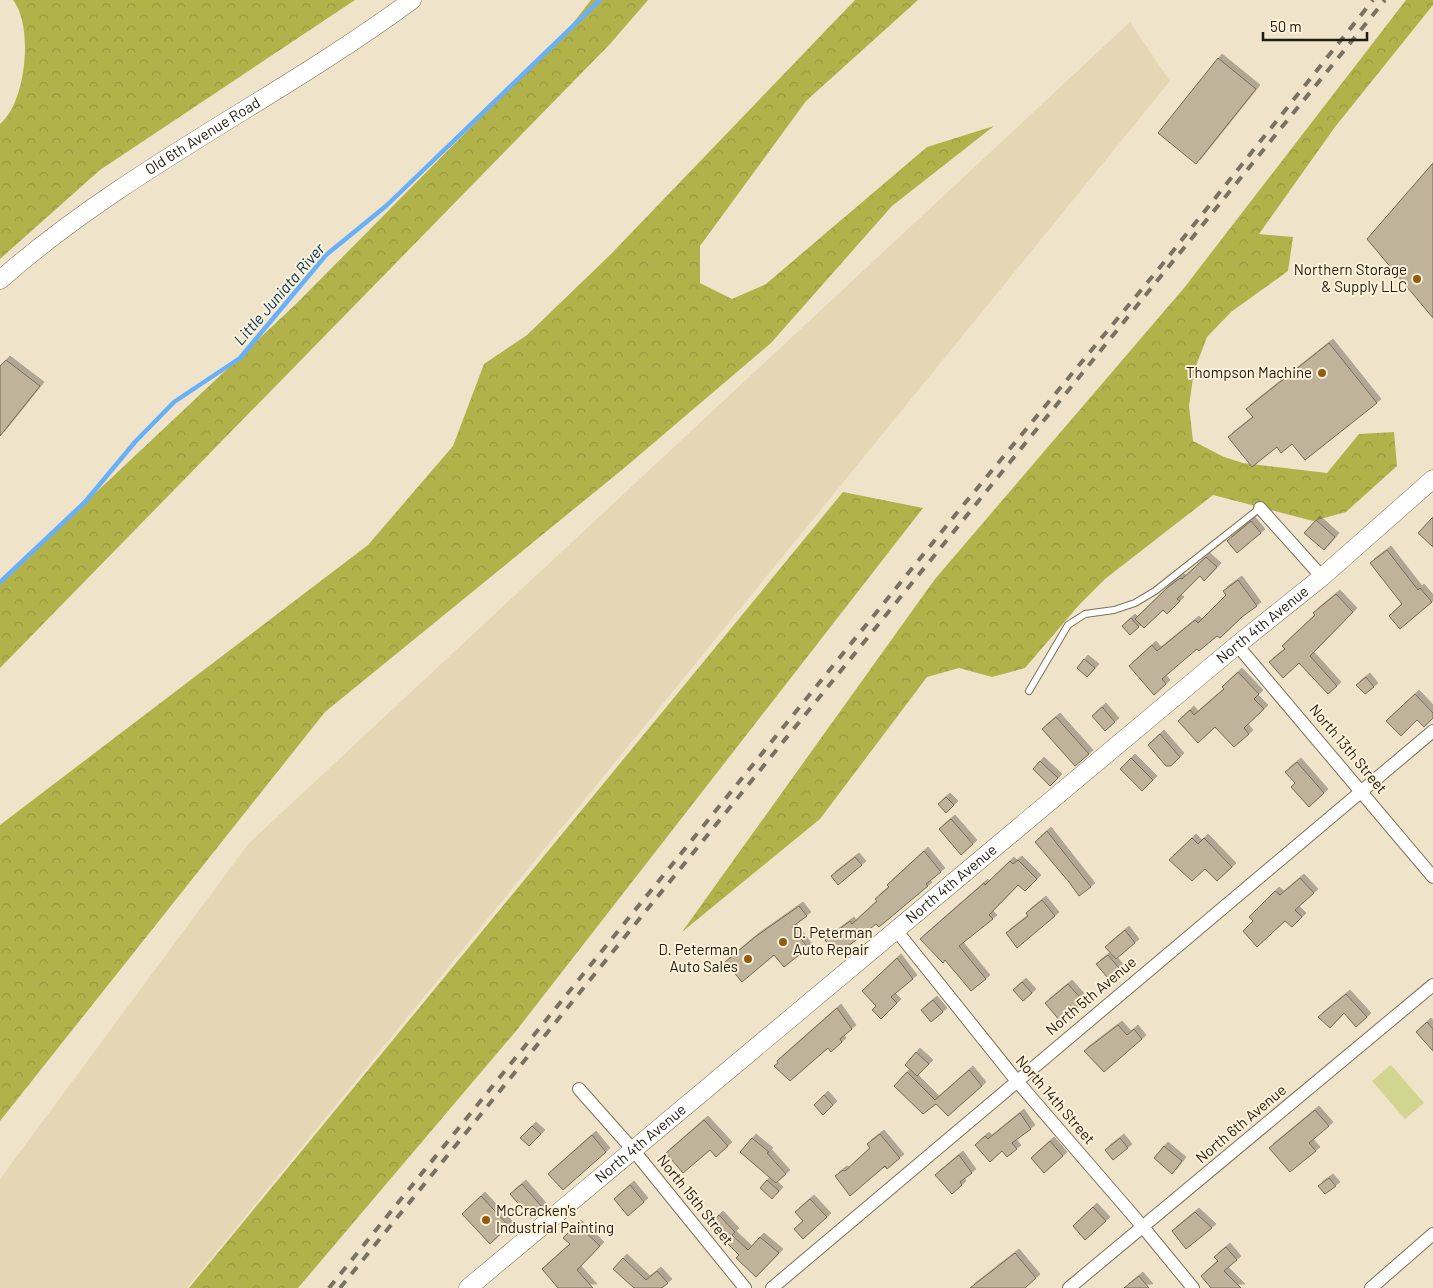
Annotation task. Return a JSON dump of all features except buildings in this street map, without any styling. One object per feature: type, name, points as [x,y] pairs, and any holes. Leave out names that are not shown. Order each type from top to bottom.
[{"type":"main road","name":"Old 6th Avenue Road","points":[[0,280],[39,247],[92,208],[159,164],[335,55],[412,0]]},
{"type":"main road","name":"North 4th Avenue","points":[[468,1288],[634,1151],[1237,644],[1322,577],[1433,479]]},
{"type":"street","points":[[1260,508],[1322,577]]},
{"type":"street","name":"North 13th Street","points":[[1237,644],[1433,876]]},
{"type":"street","name":"North 5th Avenue","points":[[772,1288],[1016,1080],[1433,731]]},
{"type":"street","name":"North 14th Street","points":[[896,930],[1016,1080],[1143,1226],[1193,1288]]},
{"type":"street","name":"North 6th Avenue","points":[[1069,1288],[1433,985]]},
{"type":"street","name":"North 15th Street","points":[[579,1089],[634,1151],[744,1288]]},
{"type":"street","points":[[1371,1288],[1433,1234]]},
{"type":"lane","points":[[1029,690],[1068,626],[1085,614],[1114,610],[1135,603],[1155,590],[1260,508]]},
{"type":"shaded area","points":[[1130,22],[1170,81],[187,1288],[0,1288],[0,1179],[248,844]]},
{"type":"green space","points":[[13,0],[355,0],[100,170],[0,259],[0,124],[9,114],[16,99],[24,64],[25,45],[20,12]]},
{"type":"green space","points":[[591,0],[648,0],[610,44],[0,668],[0,583],[297,303],[570,27]]},
{"type":"green space","points":[[855,0],[918,0],[806,101],[700,246],[700,283],[732,299],[766,284],[927,147],[994,126],[892,206],[771,343],[623,469],[325,712],[0,1121],[0,825],[368,545],[453,446],[484,364],[527,335],[610,255]]},
{"type":"green space","points":[[1406,0],[1433,0],[1433,5],[1335,127],[1259,234],[1293,237],[1288,271],[1231,312],[1207,337],[1194,371],[1189,406],[1193,441],[1224,457],[1243,463],[1327,473],[1359,434],[1394,432],[1397,466],[1346,512],[1313,521],[1213,495],[1105,579],[1079,605],[1025,668],[992,677],[959,668],[927,677],[820,819],[682,932],[935,579],[1184,288]]},
{"type":"green space","points":[[843,492],[923,508],[516,1031],[298,1288],[189,1288]]},
{"type":"green space","points":[[1391,1065],[1424,1103],[1405,1119],[1372,1081]]},
{"type":"waterway","name":"Little Juniata River","points":[[0,582],[85,502],[135,442],[174,402],[240,358],[326,255],[386,206],[600,0]]},
{"type":"railway","points":[[329,1288],[956,514],[1161,266],[1373,0]]},
{"type":"railway","points":[[340,1288],[1385,0]]},
{"type":"place","name":"Northern Storage & Supply LLC","points":[[1417,279]]},
{"type":"place","name":"Thompson Machine","points":[[1322,373]]},
{"type":"place","name":"D. Peterman Auto Repair","points":[[783,942]]},
{"type":"place","name":"D. Peterman Auto Sales","points":[[748,959]]},
{"type":"place","name":"McCracken's Industrial Painting","points":[[486,1220]]}]
